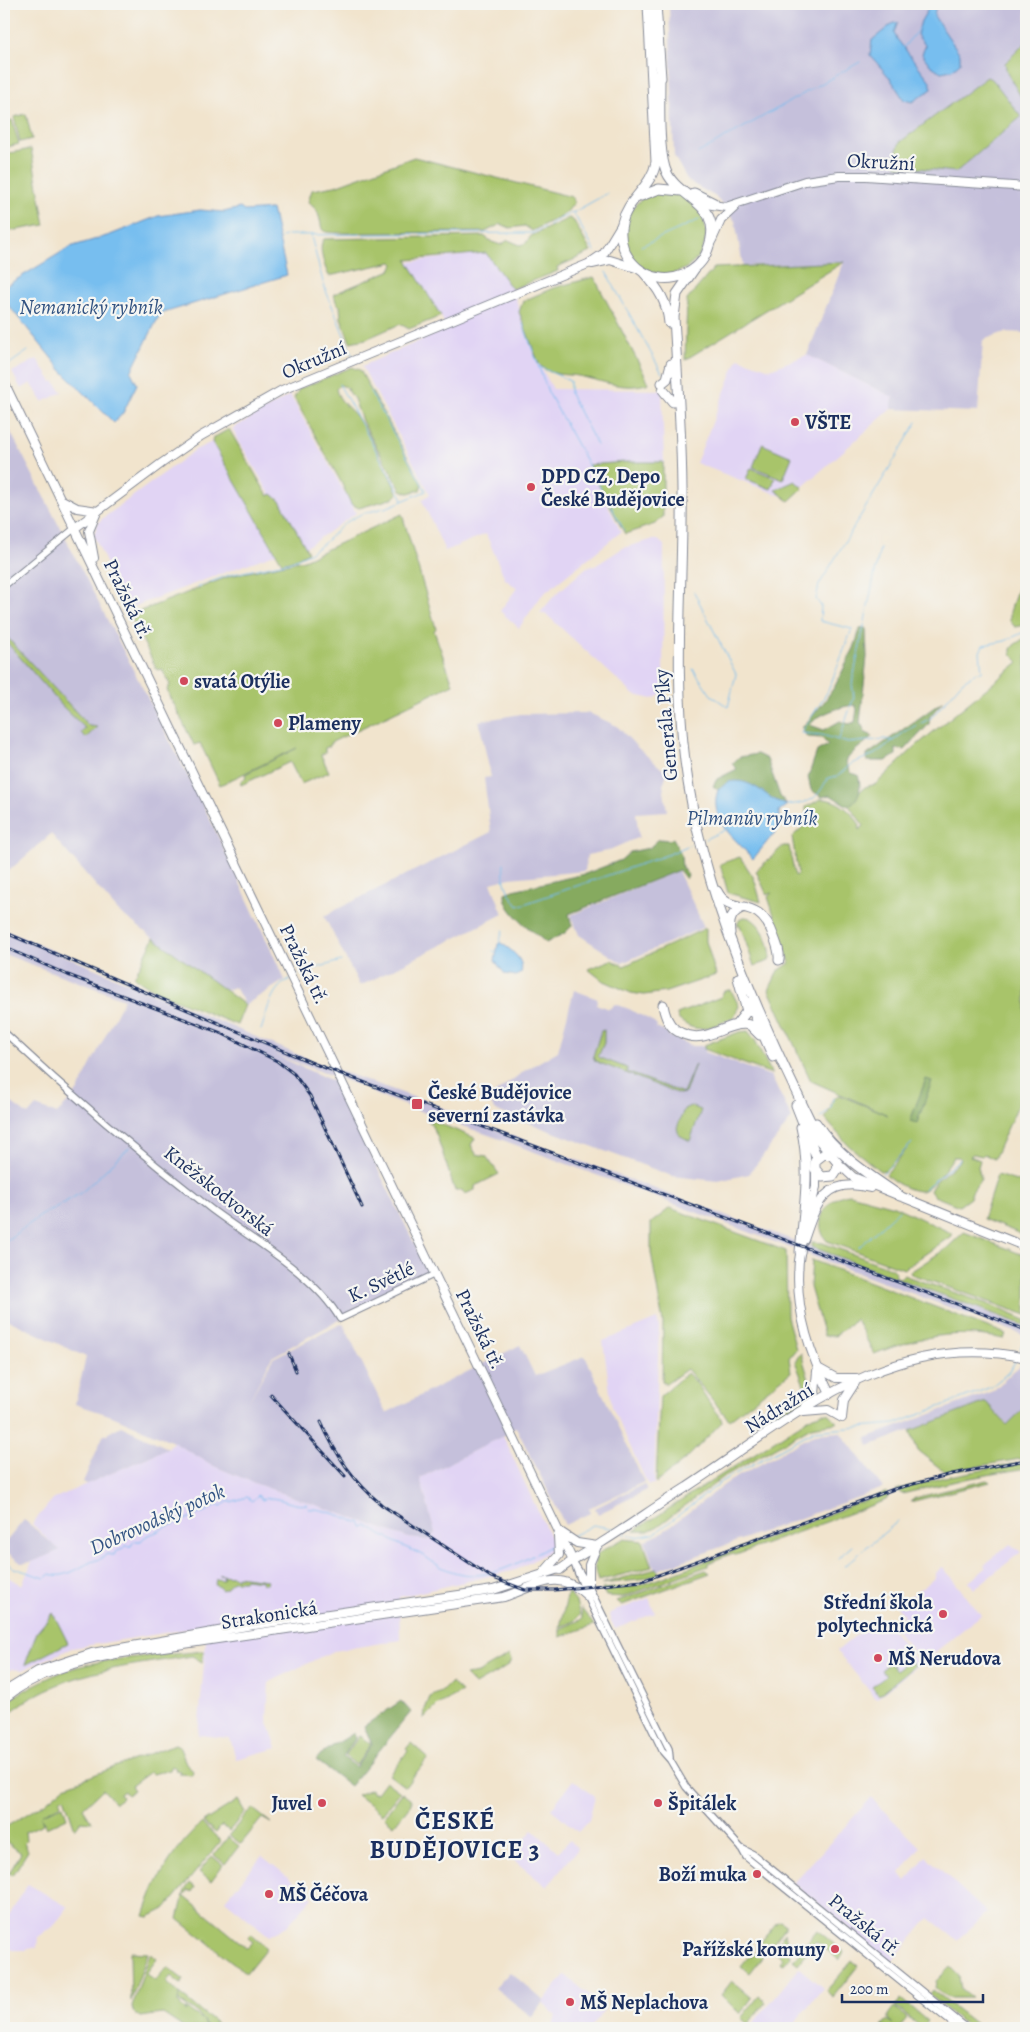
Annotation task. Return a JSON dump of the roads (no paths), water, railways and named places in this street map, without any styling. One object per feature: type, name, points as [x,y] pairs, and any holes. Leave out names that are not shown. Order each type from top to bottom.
[{"type":"highway","points":[[648,4],[657,154],[653,176],[627,210],[622,224],[623,248],[636,268],[644,274],[654,277],[673,278],[695,268],[704,257],[710,244],[710,221],[699,203],[672,180],[664,164],[656,4]]},
{"type":"highway","points":[[660,74],[670,169],[684,186],[714,203]]},
{"type":"highway","points":[[637,199],[659,188],[684,192]]},
{"type":"highway","name":"Generála Píky","points":[[694,829],[685,762],[679,693],[678,648],[682,490],[674,317],[677,294],[695,268]]},
{"type":"highway","name":"Generála Píky","points":[[644,274],[662,294],[666,304],[671,364],[676,500],[672,648],[673,694],[679,762],[714,914],[738,978],[768,1045],[822,1145],[831,1155]]},
{"type":"highway","points":[[671,364],[663,387],[673,402]]},
{"type":"highway","name":"Generála Píky","points":[[699,851],[710,878],[734,953],[796,1098],[817,1158]]},
{"type":"highway","points":[[710,878],[722,899],[759,912],[768,923],[778,950],[779,960]]},
{"type":"highway","points":[[734,953],[729,920],[735,912],[746,907]]},
{"type":"highway","points":[[734,1026],[743,1018],[746,1011],[738,978]]},
{"type":"highway","points":[[663,1005],[665,1016],[673,1029],[687,1036],[700,1038],[710,1036],[734,1026],[746,1024],[753,1026],[768,1045]]},
{"type":"highway","points":[[796,1098],[836,1148],[858,1167],[900,1196]]},
{"type":"highway","points":[[796,1098],[807,1167],[800,1252]]},
{"type":"highway","points":[[824,1154],[831,1155],[838,1163],[838,1170],[831,1177],[822,1177],[816,1172],[814,1165],[817,1158],[824,1154]]},
{"type":"main road","name":"Okružní","points":[[699,203],[719,207],[739,204],[805,181],[846,176],[1026,187]]},
{"type":"main road","points":[[714,203],[726,204],[757,197]]},
{"type":"main road","name":"Okružní","points":[[710,244],[721,220],[739,204]]},
{"type":"main road","name":"Okružní","points":[[588,264],[604,253],[622,224]]},
{"type":"main road","name":"Okružní","points":[[75,528],[202,436],[282,390],[588,264],[610,260],[636,268]]},
{"type":"main road","name":"Pražská tř.","points":[[4,382],[573,1561]]},
{"type":"main road","points":[[61,499],[77,508],[98,511],[89,534],[96,570]]},
{"type":"main road","points":[[838,1163],[853,1177],[1026,1247]]},
{"type":"main road","points":[[816,1172],[817,1183],[800,1252],[798,1289],[807,1342],[830,1394]]},
{"type":"main road","points":[[811,1208],[821,1185],[831,1177],[853,1177]]},
{"type":"main road","points":[[800,1252],[815,1210],[822,1198],[830,1190],[851,1184],[900,1196]]},
{"type":"main road","name":"Nádražní","points":[[573,1561],[797,1414],[860,1378],[908,1359],[938,1353],[956,1351],[1008,1354],[1025,1357]]},
{"type":"main road","points":[[817,1367],[832,1377],[860,1378]]},
{"type":"main road","points":[[797,1414],[815,1394],[817,1367]]},
{"type":"main road","points":[[797,1414],[825,1410],[842,1418],[846,1396],[860,1378]]},
{"type":"main road","points":[[544,1572],[556,1560],[565,1543],[597,1546],[589,1566],[589,1587]]},
{"type":"main road","points":[[547,1582],[573,1561]]},
{"type":"main road","name":"Strakonická","points":[[4,1692],[38,1671],[92,1653],[247,1626],[493,1590],[544,1572],[562,1568]]},
{"type":"main road","points":[[547,1582],[560,1580],[570,1582],[587,1596]]},
{"type":"main road","name":"Strakonická","points":[[4,1699],[26,1684],[61,1668],[93,1659],[139,1650],[504,1597],[547,1582]]},
{"type":"street","points":[[4,586],[75,528]]},
{"type":"street","name":"Kněžskodvorská","points":[[4,1032],[73,1095],[132,1144],[213,1210],[293,1268],[330,1305],[340,1319]]},
{"type":"street","name":"K. Světlé","points":[[340,1319],[436,1274]]},
{"type":"street","name":"Pražská tř.","points":[[573,1561],[589,1587],[669,1749],[670,1760]]},
{"type":"street","name":"Pražská tř.","points":[[573,1561],[587,1596],[663,1752],[691,1793],[741,1848],[746,1858],[967,2028]]},
{"type":"street","name":"Pražská tř.","points":[[853,1942],[958,2028]]},
{"type":"water","points":[[931,4],[936,4],[934,16],[960,54],[960,63],[952,70],[941,72],[930,65],[922,54],[925,45],[917,35],[921,21]]},
{"type":"water","points":[[898,22],[894,33],[897,39],[930,81],[932,89],[912,102],[904,100],[890,78],[870,55],[872,40],[892,24]]},
{"type":"water","name":"Nemanický rybník","points":[[240,208],[244,211],[272,209],[287,275],[160,314],[131,372],[137,384],[123,413],[114,423],[62,371],[5,301],[4,287],[70,247],[110,235],[158,216],[200,210],[224,212]]},
{"type":"water","name":"Pilmanův rybník","points":[[735,781],[756,787],[780,803],[787,805],[779,811],[781,825],[753,859],[727,831],[728,829],[725,829],[717,810],[718,790],[728,782]]},
{"type":"water","points":[[501,943],[513,952],[521,963],[521,973],[516,976],[505,974],[495,961],[498,944]]},
{"type":"waterway","points":[[903,48],[921,26]]},
{"type":"waterway","points":[[698,153],[860,62]]},
{"type":"waterway","points":[[574,212],[608,193]]},
{"type":"waterway","points":[[280,238],[287,235],[533,233],[573,212],[595,252]]},
{"type":"waterway","points":[[641,246],[701,219]]},
{"type":"waterway","points":[[311,236],[324,286],[353,357]]},
{"type":"waterway","points":[[606,272],[662,373]]},
{"type":"waterway","points":[[523,324],[548,392],[624,530]]},
{"type":"waterway","points":[[8,365],[28,351]]},
{"type":"waterway","points":[[540,367],[570,381],[570,394],[597,445]]},
{"type":"waterway","points":[[339,384],[403,499]]},
{"type":"waterway","points":[[197,587],[229,575],[289,562],[323,544],[345,523],[361,514],[388,507],[426,491],[367,386]]},
{"type":"waterway","points":[[895,741],[885,739],[848,743],[822,735],[801,733],[828,691],[852,629],[820,621],[821,606],[816,599],[819,585],[917,422]]},
{"type":"waterway","points":[[839,739],[854,697],[852,684],[880,548]]},
{"type":"waterway","points":[[693,669],[711,695],[728,707],[736,674],[694,592]]},
{"type":"waterway","points":[[787,805],[803,803],[812,799],[820,792],[828,778],[838,776],[851,764],[875,754],[906,731],[931,718],[962,682],[977,672],[982,672],[980,652],[983,645],[1005,641],[1026,631]]},
{"type":"waterway","points":[[705,839],[729,828]]},
{"type":"waterway","points":[[504,863],[506,886],[518,906],[667,855],[696,842]]},
{"type":"waterway","points":[[499,944],[503,930]]},
{"type":"waterway","points":[[296,976],[341,961]]},
{"type":"waterway","points":[[261,1030],[274,994],[283,983],[290,979]]},
{"type":"waterway","points":[[820,1118],[831,1108],[833,1098]]},
{"type":"waterway","points":[[133,1145],[140,1138]]},
{"type":"waterway","points":[[882,1174],[912,1143]]},
{"type":"waterway","points":[[4,1242],[42,1215],[81,1193],[130,1147]]},
{"type":"waterway","points":[[924,1189],[960,1159]]},
{"type":"waterway","points":[[859,1247],[899,1210]]},
{"type":"waterway","name":"Dobrovodský potok","points":[[1019,1353],[1026,1333]]},
{"type":"waterway","name":"Dobrovodský potok","points":[[623,1533],[635,1537],[654,1534],[724,1480],[813,1431],[895,1424],[991,1387],[1010,1371],[1016,1359]]},
{"type":"waterway","name":"Dobrovodský potok","points":[[4,1561],[14,1568],[45,1578],[50,1574],[66,1574],[100,1559],[106,1554],[114,1555],[116,1551],[121,1550],[125,1546],[131,1546],[134,1541],[141,1541],[146,1536],[164,1527],[191,1518],[218,1505],[222,1506],[227,1501],[231,1502],[247,1497],[252,1501],[258,1495],[262,1500],[273,1498],[295,1504],[306,1504],[309,1509],[326,1511],[357,1523],[360,1522],[363,1528],[367,1526],[384,1537],[388,1537],[444,1568],[460,1574],[476,1575],[491,1573],[522,1561],[555,1544]]},
{"type":"waterway","points":[[871,1544],[898,1521]]},
{"type":"waterway","name":"Dobrovodský potok","points":[[572,1536],[593,1525],[615,1529]]},
{"type":"waterway","points":[[845,1566],[869,1545]]},
{"type":"waterway","points":[[838,1558],[852,1546]]},
{"type":"railway","points":[[4,932],[315,1064],[1026,1330]]},
{"type":"railway","points":[[4,947],[68,975],[221,1033],[277,1061],[294,1074],[310,1096],[362,1207]]},
{"type":"railway","points":[[289,1354],[296,1371]]},
{"type":"railway","points":[[271,1395],[345,1476]]},
{"type":"railway","points":[[321,1422],[346,1467],[362,1487],[382,1505],[491,1577],[525,1590],[555,1590],[642,1581],[894,1489],[952,1474],[1026,1460]]},
{"type":"place","name":"VŠTE","points":[[795,422]]},
{"type":"place","name":"DPD CZ, Depo České Budějovice","points":[[531,487]]},
{"type":"place","name":"svatá Otýlie","points":[[184,681]]},
{"type":"place","name":"Plameny","points":[[278,723]]},
{"type":"place","name":"České Budějovice severní zastávka","points":[[417,1104]]},
{"type":"place","name":"Střední škola polytechnická","points":[[943,1614]]},
{"type":"place","name":"MŠ Nerudova","points":[[878,1658]]},
{"type":"place","name":"Juvel","points":[[322,1803]]},
{"type":"place","name":"Špitálek","points":[[658,1803]]},
{"type":"place","name":"Boží muka","points":[[757,1874]]},
{"type":"place","name":"MŠ Čéčova","points":[[269,1894]]},
{"type":"place","name":"Pařížské komuny","points":[[835,1949]]},
{"type":"place","name":"MŠ Neplachova","points":[[570,2002]]},
{"type":"district","name":"ČESKÉ BUDĚJOVICE 3","points":[[455,1836]]}]
